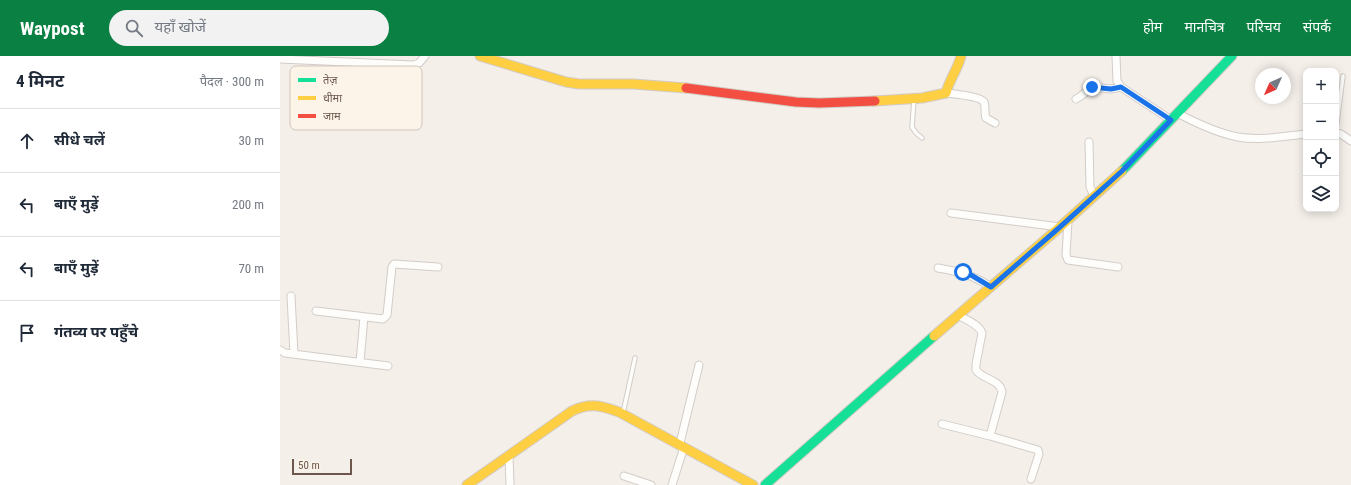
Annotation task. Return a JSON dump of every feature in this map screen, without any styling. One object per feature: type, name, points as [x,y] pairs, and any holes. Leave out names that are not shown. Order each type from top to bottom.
[{"type":"street","points":[[280,59],[413,65],[419,63],[425,56]]},
{"type":"street","points":[[480,56],[504,62],[566,82],[579,84],[632,84],[691,88],[762,98],[819,103],[914,98],[946,94],[968,97],[982,101],[984,104],[986,118],[995,123]]},
{"type":"street","points":[[946,94],[949,82],[958,70],[961,56]]},
{"type":"street","points":[[1116,56],[1117,81],[1121,87],[1174,117],[1224,134],[1239,137],[1255,138],[1303,134]]},
{"type":"street","points":[[764,485],[1068,220],[1122,171],[1232,56]]},
{"type":"street","points":[[1076,99],[1092,87],[1111,89],[1121,87]]},
{"type":"street","points":[[1339,133],[1351,141]]},
{"type":"street","points":[[1089,142],[1090,187],[1094,196]]},
{"type":"street","points":[[951,213],[1060,227]]},
{"type":"street","points":[[1068,220],[1066,254],[1068,260],[1118,267]]},
{"type":"street","points":[[316,311],[383,319],[386,317],[392,267],[394,264],[438,267]]},
{"type":"street","points":[[938,268],[967,274],[991,287]]},
{"type":"street","points":[[291,296],[294,354]]},
{"type":"street","points":[[958,315],[977,326],[982,331],[976,364],[978,374],[996,383],[1002,388],[990,436]]},
{"type":"street","points":[[360,362],[364,317]]},
{"type":"street","points":[[280,350],[294,354],[388,366]]},
{"type":"street","points":[[672,485],[699,366]]},
{"type":"street","points":[[466,485],[477,481],[509,455],[561,418],[581,406],[590,404],[623,412],[681,443],[753,485]]},
{"type":"street","points":[[942,424],[1038,450],[1039,454],[1031,479]]},
{"type":"street","points":[[509,455],[510,485]]},
{"type":"street","points":[[624,476],[651,485]]},
{"type":"lane","points":[[1339,108],[1343,76]]},
{"type":"lane","points":[[914,98],[912,127],[922,138]]},
{"type":"lane","points":[[623,412],[635,358]]},
{"type":"traffic: fast","points":[[1122,171],[1232,56]]},
{"type":"traffic: fast","points":[[765,485],[934,336]]},
{"type":"traffic: slow","points":[[480,56],[566,82],[579,84],[633,84],[686,88]]},
{"type":"traffic: slow","points":[[875,101],[922,98],[946,93],[961,56]]},
{"type":"traffic: slow","points":[[934,336],[1122,171]]},
{"type":"traffic: slow","points":[[467,485],[572,411],[578,408],[590,406],[601,407],[619,412],[753,485]]},
{"type":"traffic: jam","points":[[686,88],[796,102],[819,103],[875,101]]},
{"type":"route","points":[[963,272],[991,287],[1122,171],[1171,120],[1121,87],[1111,89],[1092,87]]}]
